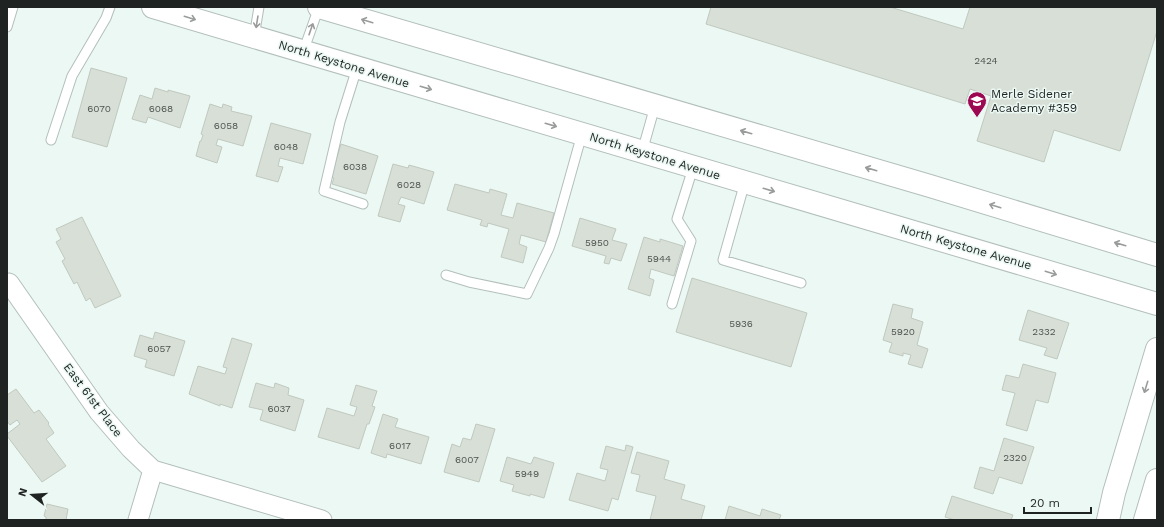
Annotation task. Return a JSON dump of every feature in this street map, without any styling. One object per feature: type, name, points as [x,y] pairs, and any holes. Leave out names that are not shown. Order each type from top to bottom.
[{"type":"main road","name":"North Keystone Avenue","points":[[153,7],[693,168],[1157,304]]},
{"type":"main road","points":[[319,7],[1157,255]]},
{"type":"main road","points":[[1108,520],[1114,492],[1157,349]]},
{"type":"main road","points":[[1145,520],[1157,480]]},
{"type":"street","name":"East 61st Place","points":[[9,283],[99,412],[131,450],[153,470]]},
{"type":"street","points":[[138,520],[153,470],[322,520]]},
{"type":"lane","points":[[7,27],[13,7]]},
{"type":"lane","points":[[51,140],[72,76],[106,18],[110,7]]},
{"type":"lane","points":[[254,37],[259,7]]},
{"type":"lane","points":[[304,52],[319,7]]},
{"type":"lane","points":[[357,68],[340,122],[324,191],[363,204]]},
{"type":"lane","points":[[642,152],[655,106]]},
{"type":"lane","points":[[446,275],[470,282],[527,294],[554,234],[582,134]]},
{"type":"lane","points":[[672,304],[691,241],[677,219],[693,168]]},
{"type":"lane","points":[[745,182],[723,260],[801,283]]},
{"type":"building","points":[[711,7],[890,7],[963,29],[970,7],[1157,7],[1157,31],[1120,151],[1054,130],[1044,162],[977,141],[991,96],[970,89],[965,104],[706,24]]},
{"type":"building","points":[[91,68],[127,78],[107,147],[72,137]]},
{"type":"building","points":[[155,88],[190,96],[180,128],[148,117],[146,123],[132,119],[140,95],[152,99]]},
{"type":"building","points":[[210,104],[222,108],[223,104],[232,107],[231,111],[252,116],[243,146],[218,139],[216,145],[222,147],[217,163],[196,156],[203,135],[201,134]]},
{"type":"building","points":[[271,123],[311,134],[303,164],[280,158],[278,166],[283,167],[278,182],[256,176]]},
{"type":"building","points":[[341,144],[378,156],[366,194],[332,184],[334,178],[331,177]]},
{"type":"building","points":[[393,164],[408,168],[409,165],[434,172],[424,204],[401,197],[398,204],[405,206],[400,222],[378,216]]},
{"type":"building","points":[[455,184],[489,193],[490,189],[507,194],[501,215],[513,218],[517,203],[554,213],[546,242],[521,235],[519,244],[527,247],[523,263],[501,257],[509,229],[488,223],[487,227],[480,225],[482,220],[447,210]]},
{"type":"building","points":[[82,217],[121,296],[95,308],[90,298],[86,301],[77,282],[74,284],[62,261],[65,259],[56,242],[61,239],[56,229]]},
{"type":"building","points":[[580,218],[616,229],[612,240],[627,244],[621,261],[611,258],[609,264],[604,263],[606,256],[572,246]]},
{"type":"building","points":[[644,237],[660,242],[660,239],[683,246],[674,276],[651,269],[649,278],[654,280],[650,296],[628,289]]},
{"type":"building","points":[[692,278],[807,313],[791,367],[676,332]]},
{"type":"building","points":[[893,304],[913,309],[911,318],[923,322],[917,345],[928,349],[922,368],[908,364],[911,355],[903,353],[903,356],[889,352],[892,343],[883,340]]},
{"type":"building","points":[[1028,310],[1069,323],[1057,359],[1044,355],[1047,348],[1019,340]]},
{"type":"building","points":[[155,332],[185,341],[174,376],[145,367],[147,360],[134,356],[140,335],[153,339]]},
{"type":"building","points":[[232,338],[252,344],[232,408],[220,404],[220,406],[189,394],[198,366],[225,374],[227,368],[223,367]]},
{"type":"building","points":[[1023,364],[1056,373],[1048,403],[1036,400],[1027,431],[1006,425],[1015,393],[1002,390],[1006,375],[1019,378]]},
{"type":"building","points":[[256,383],[274,388],[275,383],[289,388],[288,395],[304,400],[295,431],[260,420],[263,410],[249,407]]},
{"type":"building","points":[[356,385],[377,391],[372,406],[375,407],[369,424],[367,424],[359,449],[318,437],[327,408],[354,416],[357,407],[350,405]]},
{"type":"building","points":[[16,389],[34,413],[39,410],[49,423],[48,424],[54,433],[46,439],[66,466],[42,482],[7,436],[7,434],[20,424],[17,420],[10,425],[7,421],[7,395]]},
{"type":"building","points":[[383,414],[398,419],[395,427],[429,437],[421,464],[387,454],[386,458],[371,453]]},
{"type":"building","points":[[476,424],[495,429],[479,482],[444,472],[452,444],[460,447],[463,438],[471,440]]},
{"type":"building","points":[[1004,438],[1034,447],[1022,484],[999,477],[993,494],[974,488],[980,467],[994,471]]},
{"type":"building","points":[[626,445],[633,447],[618,500],[612,498],[608,511],[569,500],[577,473],[605,481],[608,470],[600,468],[606,446],[625,451]]},
{"type":"building","points":[[637,452],[669,461],[664,479],[685,485],[681,499],[705,506],[701,520],[650,520],[656,496],[636,491],[640,475],[631,473]]},
{"type":"building","points":[[507,457],[531,464],[534,457],[554,463],[544,498],[512,491],[514,485],[500,481]]},
{"type":"building","points":[[952,496],[1013,515],[1011,520],[955,520],[945,517]]},
{"type":"building","points":[[47,504],[68,509],[66,520],[46,520],[46,517],[44,516]]},
{"type":"building","points":[[729,506],[760,516],[762,509],[781,515],[779,520],[725,520]]},
{"type":"place","name":"Merle Sidener Academy #359","points":[[977,118]]}]
